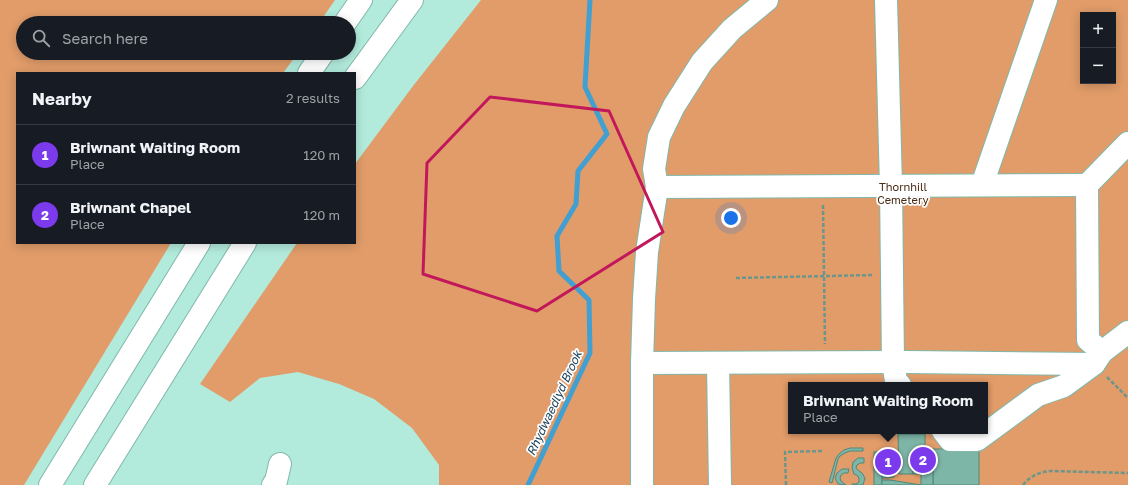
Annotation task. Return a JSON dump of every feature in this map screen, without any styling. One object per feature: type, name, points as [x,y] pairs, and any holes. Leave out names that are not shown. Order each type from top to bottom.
[{"type":"main road","points":[[350,16],[361,0]]},
{"type":"main road","points":[[356,77],[412,0]]},
{"type":"main road","points":[[642,485],[642,363],[644,298],[647,252],[657,187],[654,169],[659,136],[674,106],[702,62],[732,29],[767,0]]},
{"type":"main road","points":[[886,0],[892,275],[896,376]]},
{"type":"main road","points":[[982,185],[1046,0]]},
{"type":"main road","points":[[310,72],[318,60]]},
{"type":"main road","points":[[657,187],[1087,185],[1128,144]]},
{"type":"main road","points":[[1087,185],[1088,340],[1098,358]]},
{"type":"main road","points":[[50,485],[198,244]]},
{"type":"main road","points":[[95,485],[244,244]]},
{"type":"main road","points":[[988,432],[1038,395],[1064,386],[1128,332]]},
{"type":"main road","points":[[642,363],[825,362],[896,376],[1098,358]]},
{"type":"main road","points":[[718,363],[720,485]]},
{"type":"main road","points":[[945,434],[950,440],[977,440],[985,434]]},
{"type":"main road","points":[[274,485],[280,464]]},
{"type":"path","points":[[823,186],[825,362]]},
{"type":"path","points":[[736,278],[892,275]]},
{"type":"path","points":[[1098,358],[1128,398]]},
{"type":"path","points":[[786,485],[785,452],[822,451]]},
{"type":"path","points":[[1023,485],[1031,477],[1041,472],[1051,470],[1128,473]]},
{"type":"highlighted area","points":[[490,97],[609,111],[663,232],[537,311],[423,274],[427,163]]},
{"type":"green space","points":[[0,0],[335,0],[324,16],[16,16],[16,60],[293,60],[284,72],[16,72],[16,244],[170,244],[24,485],[0,485]]},
{"type":"green space","name":"Thornhill Cemetery","points":[[481,0],[1128,0],[1128,485],[439,485],[439,465],[412,428],[374,399],[339,384],[298,372],[260,378],[230,402],[200,384],[296,244],[356,244],[356,163],[413,86]]},
{"type":"building","points":[[898,434],[925,434],[925,451],[913,451],[913,474],[899,474]]},
{"type":"building","points":[[850,448],[863,448],[863,451],[850,451],[840,456],[832,483],[829,482],[836,458],[844,450]]},
{"type":"building","points":[[933,449],[979,449],[979,485],[933,485]]},
{"type":"building","points":[[913,451],[933,451],[933,485],[921,485],[921,474],[913,474]]},
{"type":"building","points":[[874,452],[882,452],[882,485],[874,485]]},
{"type":"building","points":[[882,452],[894,452],[894,467],[882,468]]},
{"type":"building","points":[[858,458],[864,458],[864,463],[860,463],[856,468],[865,478],[863,485],[852,485],[859,482],[858,476],[854,474],[852,468],[853,462]]},
{"type":"building","points":[[887,467],[894,467],[894,477],[887,478]]},
{"type":"building","points":[[887,467],[887,478],[882,478],[882,468]]},
{"type":"building","points":[[842,469],[849,469],[848,473],[844,473],[840,478],[846,485],[838,484],[835,478],[837,473]]},
{"type":"building","points":[[882,480],[890,480],[921,485],[882,485]]},
{"type":"waterway","name":"Rhydwaedlyd Brook","points":[[528,485],[590,353],[589,300],[559,271],[557,236],[576,204],[578,171],[607,134],[585,87],[590,0]]},
{"type":"place","name":"Briwnant Chapel","points":[[923,460]]},
{"type":"place","name":"Briwnant Waiting Room","points":[[888,462]]}]
